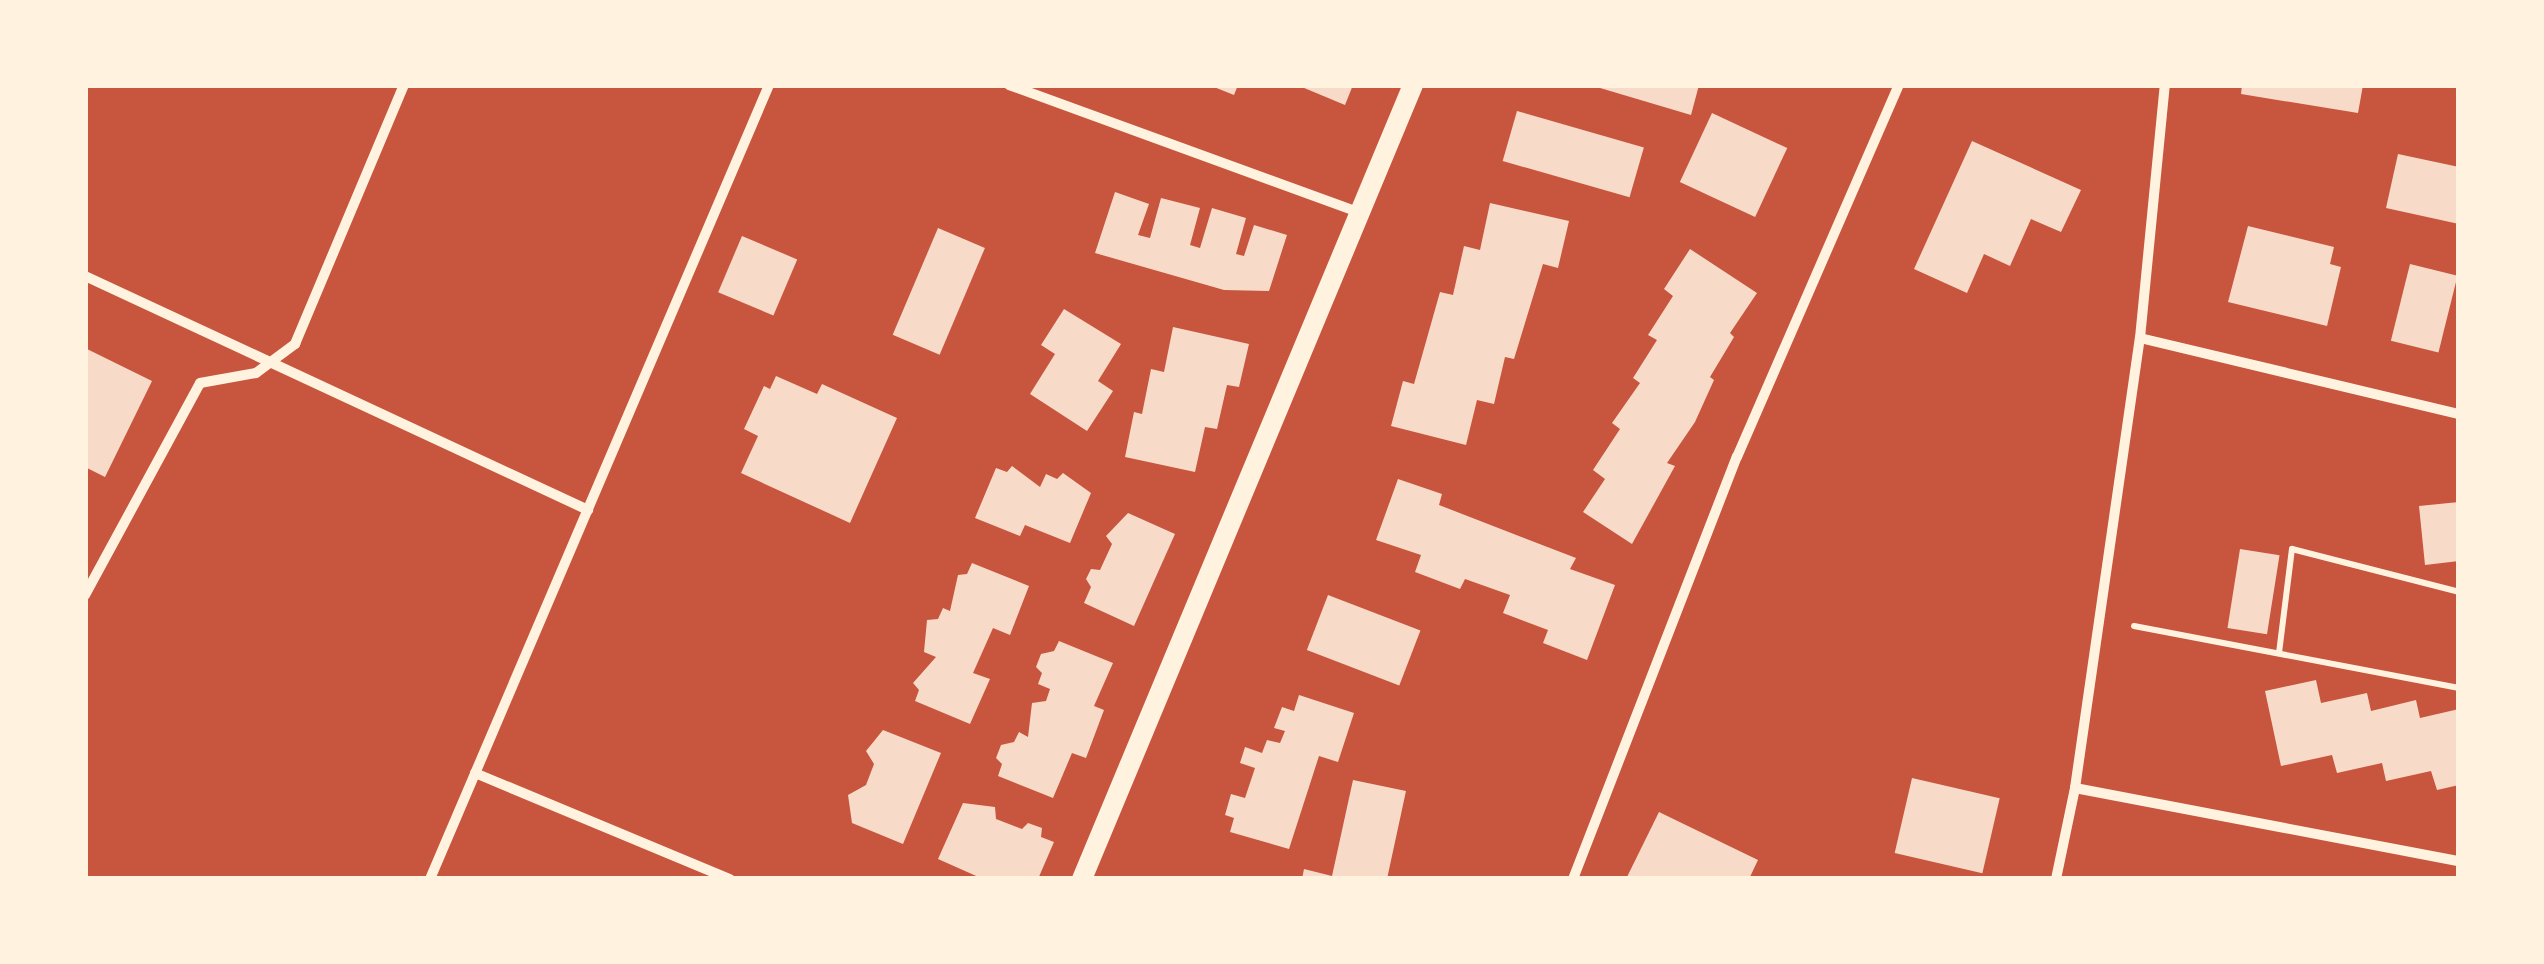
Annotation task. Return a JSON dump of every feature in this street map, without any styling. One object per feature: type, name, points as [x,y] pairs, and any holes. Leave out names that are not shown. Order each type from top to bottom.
[{"type":"main road","points":[[1082,879],[1414,85]]},
{"type":"street","points":[[85,595],[200,383],[226,382],[276,363],[295,344],[404,85]]},
{"type":"street","points":[[430,879],[769,85]]},
{"type":"street","points":[[1008,85],[1360,213]]},
{"type":"street","points":[[1572,879],[1736,457],[1898,85]]},
{"type":"street","points":[[2056,879],[2076,788],[2140,338],[2164,85]]},
{"type":"street","points":[[85,276],[588,510]]},
{"type":"street","points":[[2140,338],[2459,414]]},
{"type":"street","points":[[476,773],[730,879]]},
{"type":"street","points":[[2076,788],[2459,861]]},
{"type":"path","points":[[2279,653],[2292,549],[2459,592]]},
{"type":"path","points":[[2134,626],[2459,688]]},
{"type":"building","points":[[1209,85],[1238,85],[1234,95]]},
{"type":"building","points":[[1297,85],[1353,85],[1345,105]]},
{"type":"building","points":[[1590,85],[1699,85],[1691,115]]},
{"type":"building","points":[[2242,85],[2363,85],[2358,113],[2241,94]]},
{"type":"building","points":[[1517,111],[1644,147],[1630,197],[1503,161]]},
{"type":"building","points":[[1712,113],[1787,148],[1755,217],[1680,182]]},
{"type":"building","points":[[1972,141],[2081,190],[2061,232],[2031,219],[2010,266],[1984,254],[1967,293],[1914,269]]},
{"type":"building","points":[[2398,154],[2459,167],[2459,224],[2386,208]]},
{"type":"building","points":[[1115,192],[1149,204],[1138,235],[1150,238],[1161,198],[1200,208],[1190,245],[1200,248],[1212,208],[1246,218],[1236,254],[1244,256],[1254,225],[1287,235],[1269,291],[1224,290],[1095,253]]},
{"type":"building","points":[[1490,203],[1569,221],[1558,268],[1543,264],[1514,359],[1505,357],[1494,404],[1477,400],[1466,445],[1391,426],[1403,381],[1414,384],[1440,292],[1453,295],[1464,246],[1480,250]]},
{"type":"building","points":[[2248,226],[2334,247],[2330,264],[2341,267],[2327,326],[2228,302]]},
{"type":"building","points":[[938,228],[985,248],[940,355],[893,335]]},
{"type":"building","points":[[742,236],[797,259],[773,316],[718,292]]},
{"type":"building","points":[[1690,249],[1757,293],[1730,333],[1734,337],[1710,377],[1714,380],[1695,422],[1667,463],[1675,466],[1632,544],[1583,512],[1605,479],[1593,470],[1620,429],[1612,423],[1640,383],[1633,378],[1657,340],[1648,335],[1673,296],[1664,289]]},
{"type":"building","points":[[2410,264],[2458,276],[2438,353],[2391,341]]},
{"type":"building","points":[[1064,309],[1121,344],[1098,381],[1113,391],[1087,431],[1030,394],[1055,354],[1041,345]]},
{"type":"building","points":[[1173,327],[1249,344],[1239,387],[1227,385],[1217,429],[1205,427],[1195,472],[1125,457],[1134,412],[1142,414],[1151,369],[1164,372]]},
{"type":"building","points":[[85,348],[152,381],[105,477],[85,467]]},
{"type":"building","points":[[776,376],[817,394],[822,384],[897,418],[850,523],[741,473],[758,436],[744,429],[764,386],[770,389]]},
{"type":"building","points":[[1012,466],[1040,487],[1046,474],[1057,479],[1063,473],[1091,493],[1070,543],[1025,525],[1020,536],[975,518],[996,468],[1007,472]]},
{"type":"building","points":[[1398,479],[1442,494],[1439,505],[1576,558],[1570,569],[1615,585],[1587,660],[1543,643],[1548,630],[1503,613],[1510,595],[1465,579],[1460,589],[1415,572],[1421,555],[1376,540]]},
{"type":"building","points":[[2459,502],[2459,561],[2425,565],[2419,506]]},
{"type":"building","points":[[1128,513],[1175,534],[1134,626],[1084,603],[1091,587],[1086,579],[1091,569],[1100,570],[1112,544],[1106,536]]},
{"type":"building","points":[[2240,549],[2280,555],[2267,634],[2227,628]]},
{"type":"building","points":[[972,563],[1029,586],[1010,635],[993,628],[973,673],[990,679],[970,724],[915,701],[919,690],[913,683],[936,657],[924,652],[927,620],[938,619],[943,608],[950,611],[958,575],[967,574]]},
{"type":"building","points":[[1328,595],[1420,630],[1399,686],[1307,650]]},
{"type":"building","points":[[1059,641],[1113,663],[1094,706],[1104,710],[1086,758],[1072,753],[1053,798],[998,776],[1002,764],[996,758],[1001,745],[1014,742],[1019,732],[1028,737],[1032,703],[1046,701],[1050,689],[1038,684],[1042,673],[1036,667],[1041,654],[1054,651]]},
{"type":"building","points":[[2316,680],[2321,703],[2367,693],[2371,711],[2416,700],[2420,718],[2459,709],[2459,785],[2437,790],[2431,771],[2386,781],[2382,763],[2337,773],[2332,755],[2281,766],[2265,691]]},
{"type":"building","points":[[1299,695],[1354,713],[1338,762],[1319,756],[1289,849],[1230,832],[1234,818],[1225,815],[1231,794],[1245,798],[1255,768],[1240,763],[1245,747],[1262,753],[1267,740],[1280,743],[1285,731],[1274,728],[1282,707],[1294,711]]},
{"type":"building","points":[[883,730],[941,753],[903,844],[852,823],[848,795],[866,785],[874,764],[866,751]]},
{"type":"building","points":[[1912,778],[2000,798],[1982,873],[1895,853]]},
{"type":"building","points":[[1353,780],[1406,791],[1387,879],[1302,879],[1304,869],[1332,876]]},
{"type":"building","points":[[963,803],[995,807],[996,819],[1022,829],[1028,823],[1042,828],[1041,837],[1054,842],[1038,879],[983,879],[938,859]]},
{"type":"building","points":[[1659,812],[1758,860],[1749,879],[1626,879]]}]
